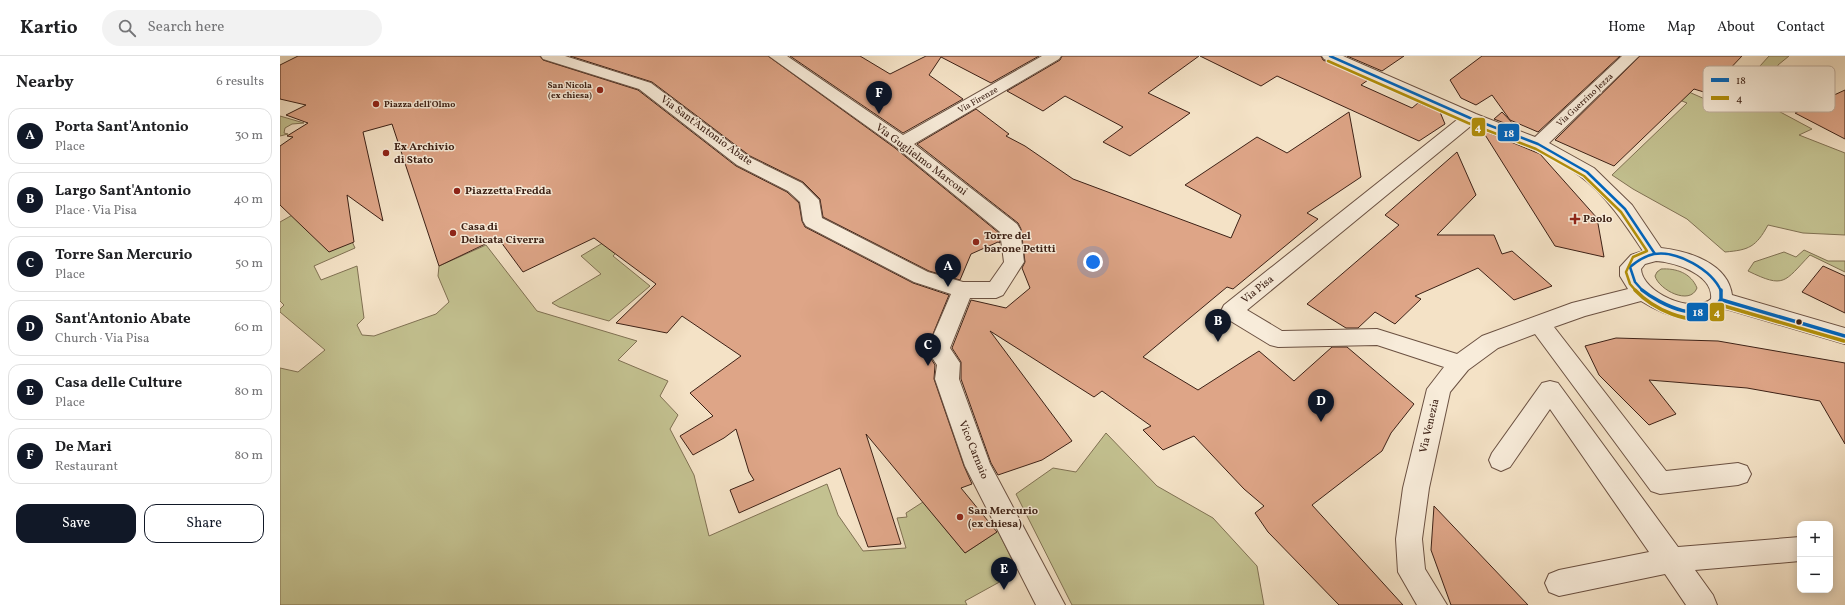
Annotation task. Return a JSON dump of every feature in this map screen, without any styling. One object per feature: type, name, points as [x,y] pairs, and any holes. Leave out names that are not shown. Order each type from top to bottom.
[{"type":"street","name":"Via Sant'Antonio Abate","points":[[549,56],[645,86],[743,161],[795,187],[809,200],[813,221],[921,277],[963,290],[996,290]]},
{"type":"street","name":"Via Guglielmo Marconi","points":[[777,56],[902,143],[1010,229],[1014,262],[996,290]]},
{"type":"street","name":"Via Firenze","points":[[902,143],[1053,56]]},
{"type":"street","points":[[1330,56],[1470,118],[1538,144],[1587,172],[1625,210],[1655,254]]},
{"type":"street","name":"Via Guerrino Jezza","points":[[1538,144],[1631,56]]},
{"type":"street","name":"Via Pisa","points":[[1460,364],[1376,337],[1278,339],[1232,311],[1470,118]]},
{"type":"street","points":[[1655,254],[1668,255],[1682,259],[1708,273],[1717,282],[1722,291],[1722,300],[1715,309],[1700,313],[1680,311],[1660,304],[1643,293],[1634,282],[1630,271],[1633,262],[1642,256],[1655,254]]},
{"type":"street","name":"Vico Carnaio","points":[[963,290],[938,350],[949,362],[947,379],[978,466],[1051,605]]},
{"type":"street","name":"Via Venezia","points":[[1433,605],[1412,572],[1408,539],[1416,488],[1429,425],[1439,390],[1460,364],[1490,342],[1580,309],[1643,293]]},
{"type":"street","points":[[1722,300],[1845,336]]},
{"type":"street","points":[[1539,324],[1660,483],[1738,474]]},
{"type":"street","points":[[1501,460],[1550,390],[1702,605]]},
{"type":"street","points":[[1559,583],[1670,560],[1797,549]]},
{"type":"shaded area","points":[[1769,56],[1789,56],[1778,66],[1760,66]]},
{"type":"shaded area","points":[[1648,74],[1703,98],[1703,112],[1780,112],[1812,129],[1799,135],[1845,153],[1845,235],[1803,233],[1768,225],[1760,238],[1751,246],[1740,250],[1725,252],[1687,219],[1633,189],[1612,175],[1687,103],[1637,83]]},
{"type":"shaded area","points":[[280,116],[304,123],[292,124],[285,128],[284,133],[288,134],[280,136]]},
{"type":"shaded area","points":[[303,209],[349,235],[355,248],[314,266],[321,280],[357,266],[364,318],[357,325],[362,335],[374,336],[436,314],[449,302],[438,276],[439,266],[486,245],[537,311],[637,341],[618,360],[668,381],[660,396],[678,415],[670,429],[694,475],[709,536],[827,484],[838,515],[863,551],[906,548],[897,518],[907,517],[906,513],[923,502],[965,553],[998,531],[1014,564],[1014,574],[965,601],[967,605],[280,605],[280,368],[298,372],[325,350],[280,312],[280,309],[284,305],[280,301],[280,222]]},
{"type":"shaded area","points":[[616,235],[622,247],[613,256],[650,286],[609,321],[559,307],[552,303],[601,274],[581,256]]},
{"type":"shaded area","points":[[1804,250],[1828,261],[1845,261],[1845,272],[1810,255],[1789,277],[1783,280],[1770,280],[1748,271],[1754,262],[1784,252],[1796,257]]},
{"type":"shaded area","points":[[1661,269],[1672,269],[1682,272],[1691,279],[1697,288],[1688,296],[1682,296],[1668,291],[1662,286],[1655,276]]},
{"type":"shaded area","points":[[1106,433],[1157,486],[1213,518],[1257,566],[1264,605],[1072,605],[1016,494],[1053,468],[1076,472]]},
{"type":"building","points":[[298,56],[540,56],[543,60],[638,90],[736,166],[787,192],[799,203],[802,221],[805,227],[913,283],[949,295],[926,351],[935,365],[934,379],[964,466],[972,484],[961,488],[997,532],[965,553],[866,434],[901,544],[868,547],[840,468],[739,513],[730,490],[754,480],[749,472],[736,429],[724,438],[693,455],[680,436],[713,416],[690,393],[741,356],[682,316],[667,333],[616,323],[656,284],[594,238],[523,272],[498,238],[439,266],[392,124],[363,132],[383,221],[347,195],[354,242],[329,252],[280,205],[280,146],[293,137],[287,136],[308,123],[286,115],[306,105],[280,99],[280,65]]},
{"type":"building","points":[[570,56],[768,56],[895,148],[999,233],[1000,243],[998,242],[971,254],[960,280],[929,271],[823,217],[820,199],[803,182],[750,156],[652,82]]},
{"type":"building","points":[[790,56],[860,56],[890,74],[926,56],[1039,56],[991,83],[941,57],[929,75],[963,99],[903,133]]},
{"type":"building","points":[[1062,56],[1199,56],[1148,93],[1190,113],[1130,156],[1103,142],[1123,127],[1065,96],[1043,111],[1007,91],[1060,60]]},
{"type":"building","points":[[1200,56],[1321,56],[1323,60],[1368,80],[1361,85],[1412,108],[1418,103],[1440,112],[1445,124],[1419,141],[1277,76],[1261,86]]},
{"type":"building","points":[[1347,56],[1404,56],[1382,71]]},
{"type":"building","points":[[1482,56],[1620,56],[1538,132],[1510,120],[1492,95],[1476,105],[1461,98],[1450,80]]},
{"type":"building","points":[[1640,56],[1742,56],[1733,66],[1703,66],[1703,92],[1694,89],[1614,166],[1555,140]]},
{"type":"building","points":[[1845,90],[1845,139],[1795,113],[1835,112],[1835,95]]},
{"type":"building","points":[[976,109],[1009,134],[1006,136],[1025,146],[1073,179],[1231,238],[1241,215],[1185,185],[1257,137],[1287,153],[1349,112],[1361,177],[1307,213],[1318,219],[1233,289],[1227,287],[1143,357],[1198,390],[1259,351],[1294,381],[1332,347],[1347,347],[1414,404],[1391,433],[1382,451],[1312,505],[1403,605],[1339,605],[1268,532],[1255,513],[1264,506],[1244,489],[1194,436],[1163,450],[1143,430],[1151,426],[1102,391],[1094,397],[990,331],[1072,441],[1042,460],[998,475],[991,463],[961,379],[961,362],[952,348],[971,300],[1006,308],[1030,288],[1022,268],[1025,262],[1021,229],[1018,223],[917,144]]},
{"type":"building","points":[[1502,112],[1517,128],[1494,119]]},
{"type":"building","points":[[1482,130],[1540,154],[1597,218],[1604,257],[1555,246]]},
{"type":"building","points":[[1457,152],[1476,195],[1437,235],[1494,235],[1502,254],[1512,251],[1552,286],[1514,300],[1478,268],[1415,296],[1421,299],[1395,324],[1375,312],[1358,328],[1346,328],[1307,304],[1399,225],[1385,215]]},
{"type":"building","points":[[1823,266],[1845,276],[1845,313],[1802,292]]},
{"type":"building","points":[[1616,338],[1718,341],[1845,363],[1845,444],[1820,401],[1747,388],[1649,380],[1676,414],[1649,425],[1599,375],[1585,346]]},
{"type":"building","points":[[1434,506],[1528,605],[1451,605],[1431,550]]},
{"type":"transit line","name":"18","points":[[1330,56],[1470,118],[1538,144],[1587,172],[1625,209],[1655,254]]},
{"type":"transit line","name":"4","points":[[1328,61],[1468,123],[1536,149],[1584,176],[1621,212],[1647,251],[1633,257],[1626,272],[1631,286],[1639,295],[1650,303],[1676,315],[1690,318],[1703,318],[1714,314],[1724,306],[1844,341]]},
{"type":"transit line","name":"18","points":[[1655,254],[1686,260],[1707,272],[1718,284],[1722,294],[1720,302],[1706,311],[1691,312],[1676,309],[1662,303],[1646,293],[1632,278],[1630,267],[1638,260],[1655,254]]},
{"type":"transit line","name":"18","points":[[1722,300],[1845,336]]},
{"type":"place","name":"San Nicola (ex chiesa)","points":[[600,90]]},
{"type":"place","name":"Piazza dell'Olmo","points":[[376,104]]},
{"type":"place","name":"De Mari","points":[[879,114]]},
{"type":"place","name":"Ex Archivio di Stato","points":[[386,153]]},
{"type":"place","name":"Piazzetta Fredda","points":[[457,191]]},
{"type":"place","name":"Paolo","points":[[1575,219]]},
{"type":"place","name":"Casa di Delicata Civerra","points":[[453,233]]},
{"type":"place","name":"Torre del barone Petitti","points":[[976,242]]},
{"type":"place","name":"Porta Sant'Antonio","points":[[948,287]]},
{"type":"place","name":"Largo Sant'Antonio","points":[[1218,342]]},
{"type":"place","name":"Torre San Mercurio","points":[[928,366]]},
{"type":"place","name":"Sant'Antonio Abate","points":[[1321,422]]},
{"type":"place","name":"San Mercurio (ex chiesa)","points":[[960,517]]},
{"type":"place","name":"Casa delle Culture","points":[[1004,590]]}]
